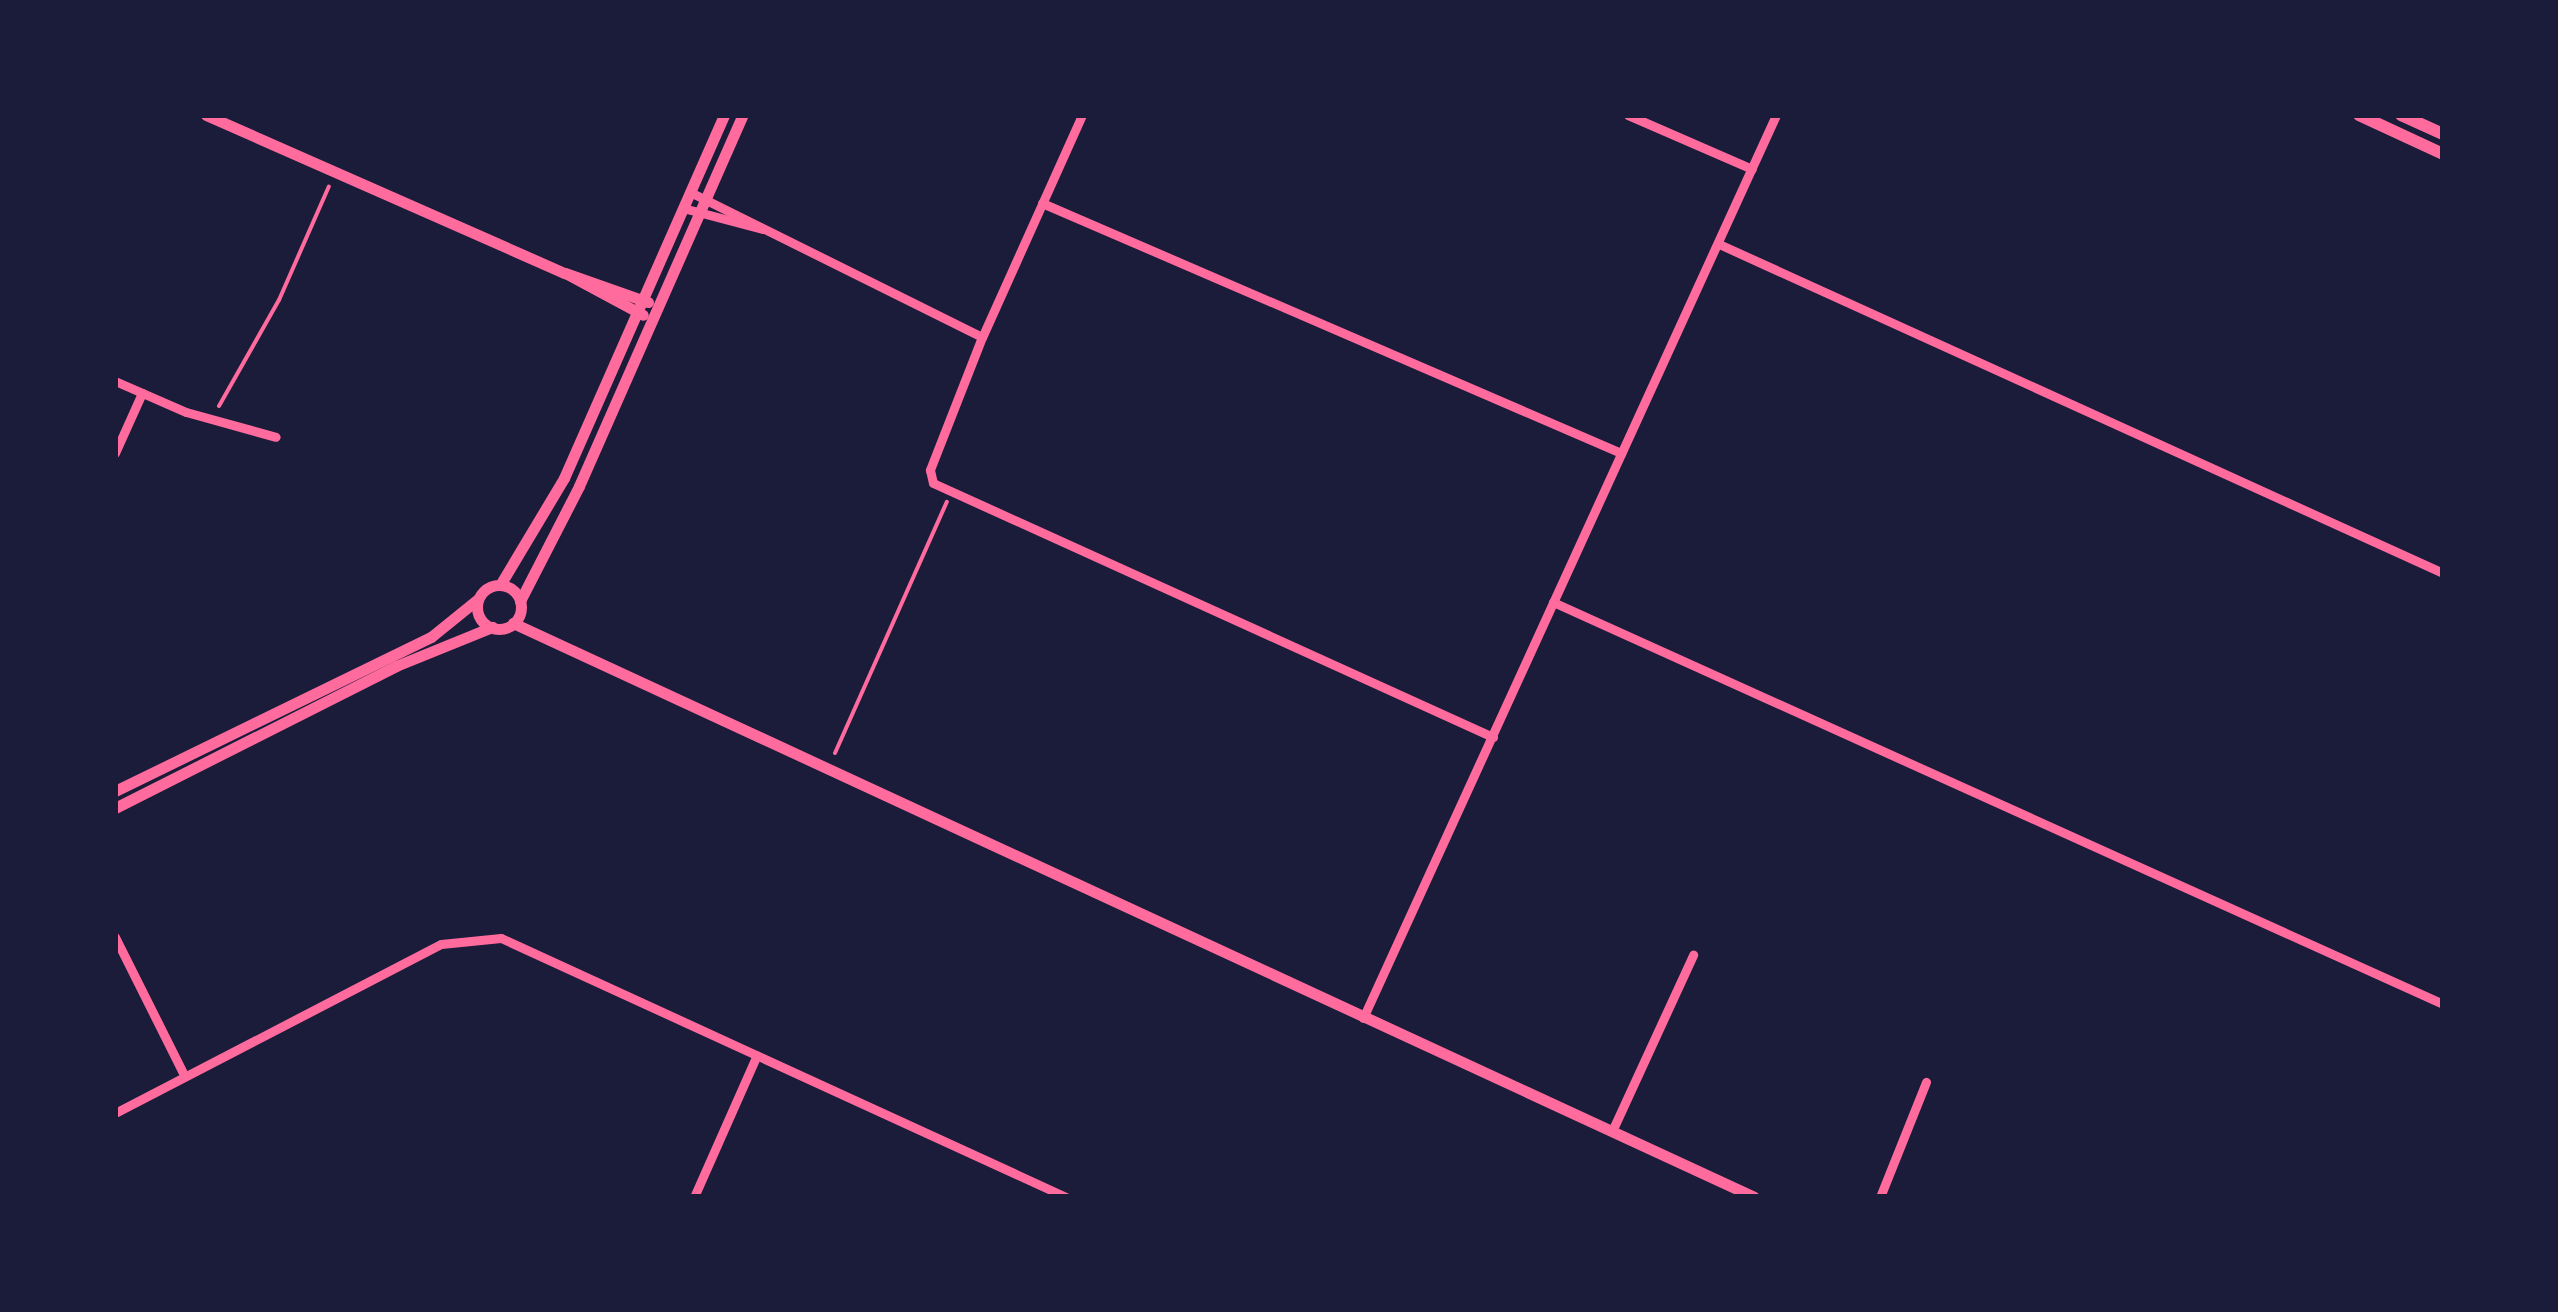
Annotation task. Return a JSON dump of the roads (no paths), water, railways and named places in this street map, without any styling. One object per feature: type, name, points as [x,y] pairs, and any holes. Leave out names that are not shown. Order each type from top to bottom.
[{"type":"main road","points":[[2359,115],[2443,154]]},
{"type":"main road","points":[[2400,115],[2443,134]]},
{"type":"street","points":[[206,115],[565,273],[657,306]]},
{"type":"street","points":[[115,791],[431,637],[500,585],[564,478],[724,115]]},
{"type":"street","points":[[513,623],[520,600],[579,486],[743,115]]},
{"type":"street","points":[[1082,115],[982,337],[930,470],[934,483],[1492,737]]},
{"type":"street","points":[[1628,115],[1752,170]]},
{"type":"street","points":[[1363,1018],[1776,115]]},
{"type":"street","points":[[690,192],[982,337]]},
{"type":"street","points":[[1042,203],[1620,453]]},
{"type":"street","points":[[682,208],[766,230]]},
{"type":"street","points":[[1718,244],[2443,573]]},
{"type":"street","points":[[565,273],[651,319]]},
{"type":"street","points":[[115,380],[214,420],[276,437]]},
{"type":"street","points":[[115,453],[142,392]]},
{"type":"street","points":[[500,585],[520,600]]},
{"type":"street","points":[[478,599],[481,619],[492,627]]},
{"type":"street","points":[[1553,602],[2443,1004]]},
{"type":"street","points":[[115,808],[396,666],[492,627],[513,623],[1754,1197]]},
{"type":"street","points":[[115,937],[184,1072]]},
{"type":"street","points":[[115,1113],[184,1072],[441,944],[500,938],[1066,1197]]},
{"type":"street","points":[[1613,1129],[1693,955]]},
{"type":"street","points":[[694,1197],[757,1055]]},
{"type":"street","points":[[1880,1197],[1926,1082]]}]
